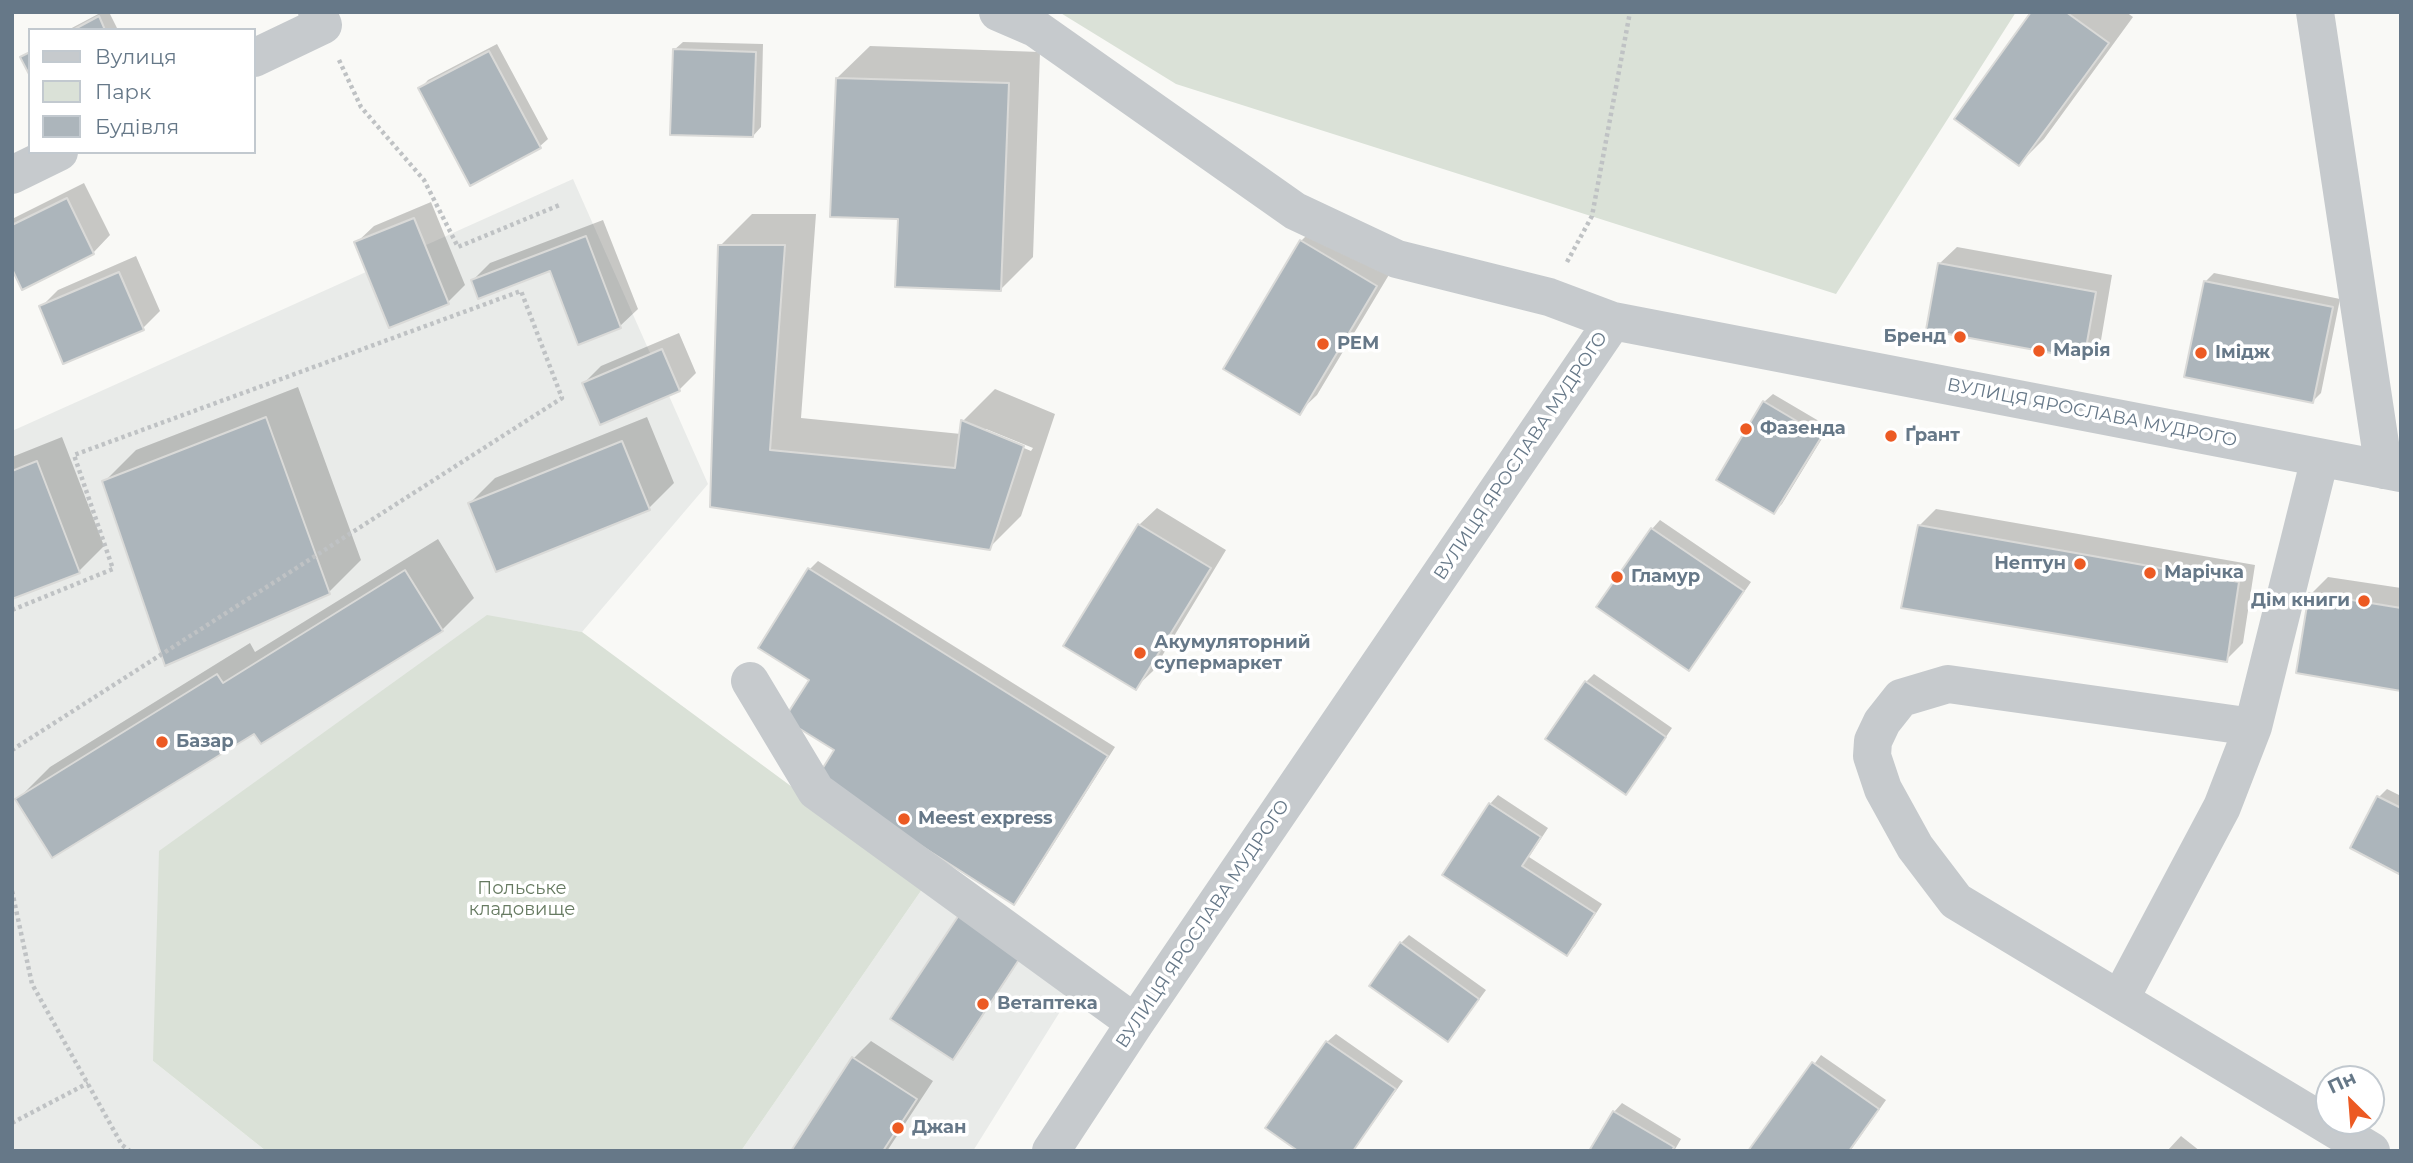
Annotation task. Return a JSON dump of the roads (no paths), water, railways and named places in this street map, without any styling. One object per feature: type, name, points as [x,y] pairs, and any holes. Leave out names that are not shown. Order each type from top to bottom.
[{"type":"street","points":[[998,12],[1035,28],[1295,211],[1397,259],[1549,297],[1613,321]]},
{"type":"street","points":[[2315,12],[2392,471]]},
{"type":"street","points":[[256,57],[320,18]]},
{"type":"street","points":[[12,175],[55,154]]},
{"type":"street","name":"ВУЛИЦЯ ЯРОСЛАВА МУДРОГО","points":[[1051,1151],[1135,1023],[1613,321],[2392,471]]},
{"type":"street","points":[[2120,999],[2222,807],[2253,727],[2320,457]]},
{"type":"street","points":[[750,681],[816,791],[1135,1023]]},
{"type":"street","points":[[2253,727],[1948,684],[1901,698],[1882,722],[1873,741],[1872,756],[1883,789],[1915,847],[1956,901],[2371,1151]]},
{"type":"place","name":"Бренд","points":[[1960,337]]},
{"type":"place","name":"РЕМ","points":[[1323,344]]},
{"type":"place","name":"Марія","points":[[2039,351]]},
{"type":"place","name":"Імідж","points":[[2201,353]]},
{"type":"place","name":"Фазенда","points":[[1746,429]]},
{"type":"place","name":"Ґрант","points":[[1891,436]]},
{"type":"place","name":"Нептун","points":[[2080,564]]},
{"type":"place","name":"Марічка","points":[[2150,573]]},
{"type":"place","name":"Гламур","points":[[1617,577]]},
{"type":"place","name":"Дім книги","points":[[2364,601]]},
{"type":"place","name":"Акумуляторний супермаркет","points":[[1140,653]]},
{"type":"place","name":"Базар","points":[[162,742]]},
{"type":"place","name":"Meest express","points":[[904,819]]},
{"type":"place","name":"Ветаптека","points":[[983,1004]]},
{"type":"place","name":"Джан","points":[[898,1128]]},
{"type":"park label","name":"Польське кладовище","points":[[522,899]]}]
